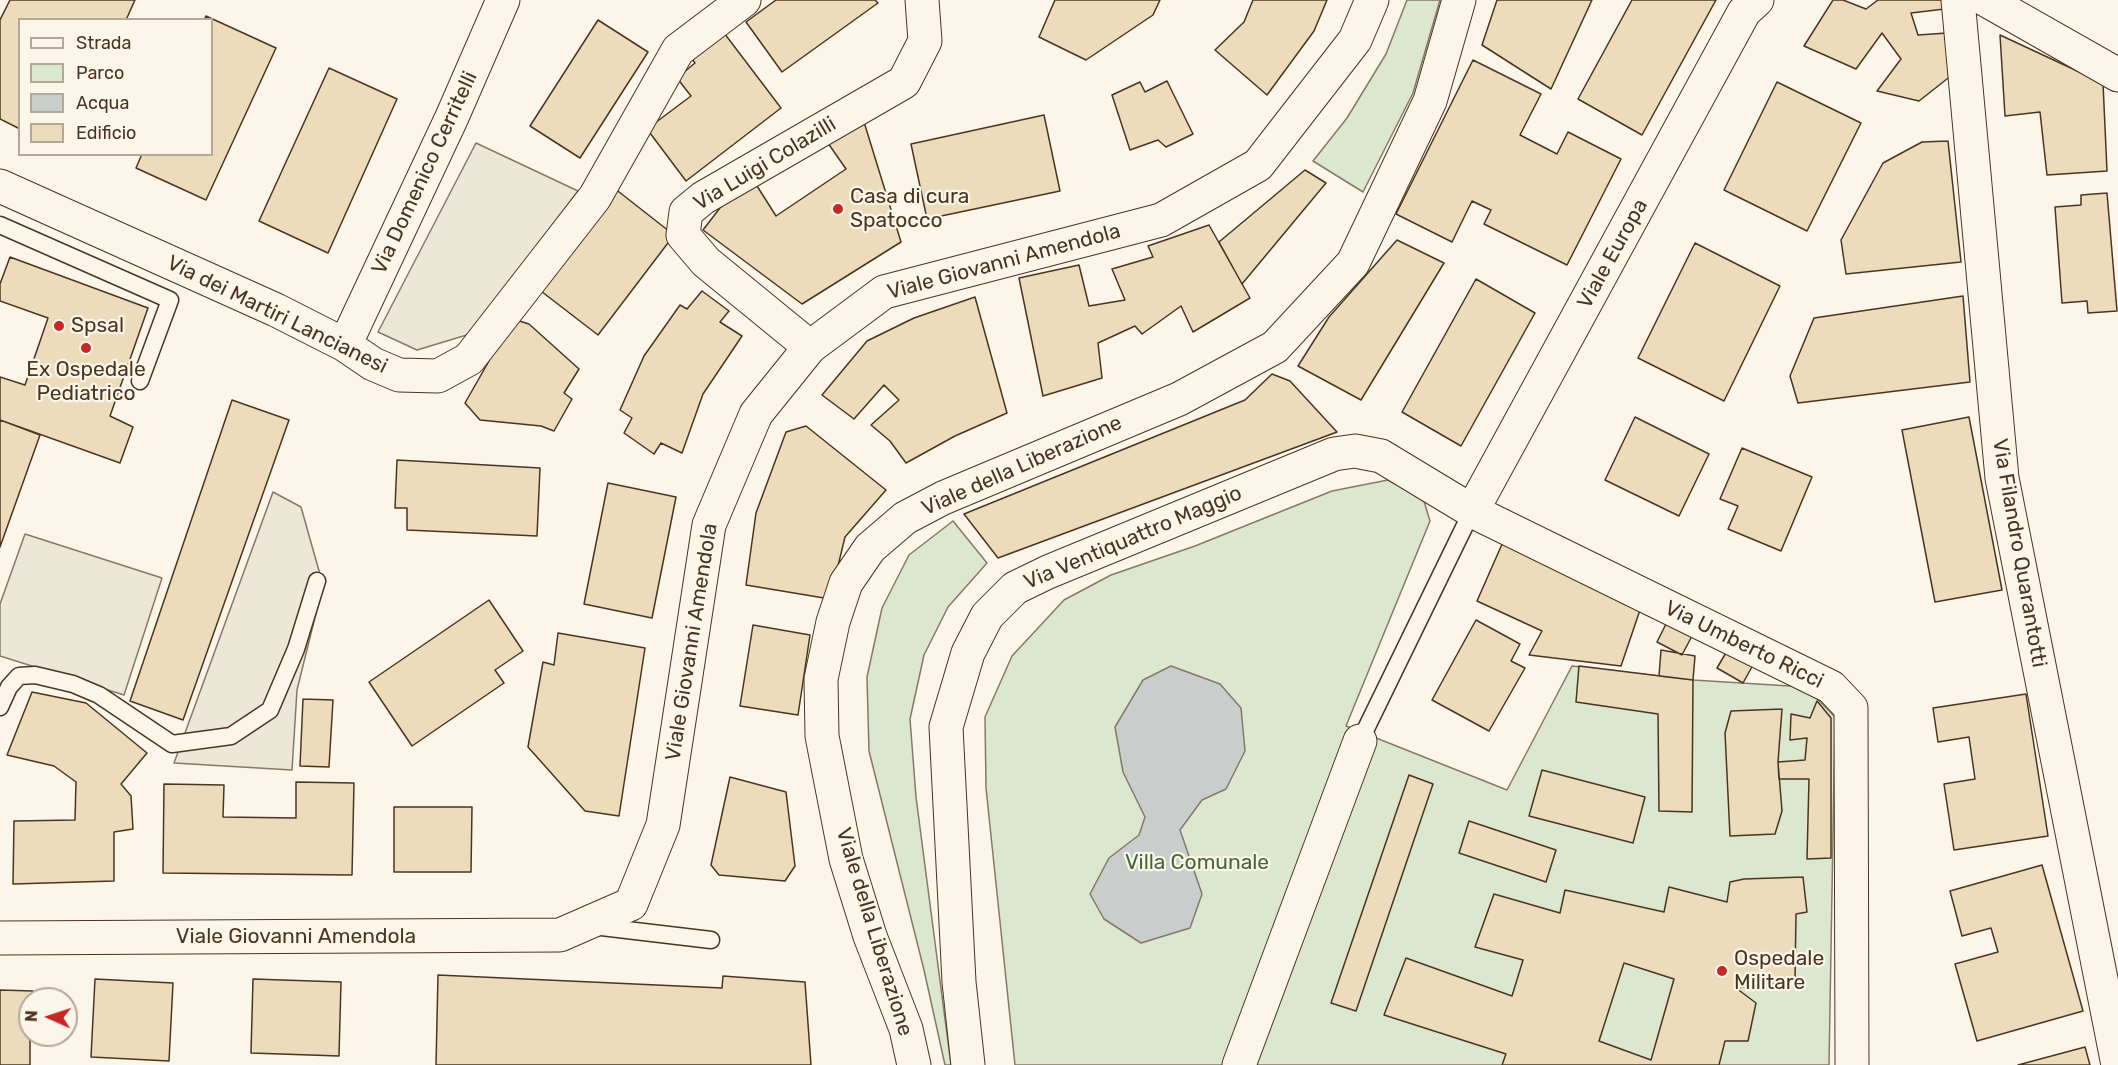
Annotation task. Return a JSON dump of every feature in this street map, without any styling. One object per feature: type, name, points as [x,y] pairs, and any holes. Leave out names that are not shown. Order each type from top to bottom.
[{"type":"street","name":"Via Domenico Cerritelli","points":[[345,345],[452,117],[503,0]]},
{"type":"street","name":"Via dei Martiri Lancianesi","points":[[0,186],[276,310],[345,345],[373,364],[399,375],[438,376],[469,359],[595,197],[678,50],[744,0]]},
{"type":"street","name":"Via Luigi Colazilli","points":[[810,347],[705,262],[683,235],[686,212],[703,198],[904,82],[925,41],[922,0]]},
{"type":"street","name":"Viale Giovanni Amendola","points":[[0,938],[560,935],[632,904],[663,825],[709,525],[756,414],[810,347],[884,292],[1161,220],[1258,165],[1355,40],[1372,0]]},
{"type":"street","name":"Viale della Liberazione","points":[[914,1065],[906,1029],[870,936],[846,859],[822,736],[821,679],[833,622],[846,583],[870,548],[905,518],[943,498],[1179,399],[1275,347],[1353,263],[1430,101],[1459,0]]},
{"type":"street","name":"Viale Europa","points":[[1472,511],[1744,12],[1757,0]]},
{"type":"street","name":"Via Filandro Quarantotti","points":[[1958,0],[2002,478],[2118,1065]]},
{"type":"street","points":[[1986,0],[2118,75]]},
{"type":"street","name":"Via Ventiquattro Maggio","points":[[968,1065],[959,982],[946,727],[968,653],[987,616],[1015,588],[1048,572],[1334,454],[1355,451],[1381,456],[1472,511]]},
{"type":"street","name":"Via Umberto Ricci","points":[[1472,511],[1831,687],[1851,708],[1852,1065]]},
{"type":"street","points":[[1239,1065],[1360,741]]},
{"type":"lane","name":"Via dei Martiri Lancianesi","points":[[0,225],[170,300],[140,381]]},
{"type":"lane","points":[[1360,741],[1472,511]]},
{"type":"lane","points":[[0,707],[9,687],[19,676],[35,675],[73,684],[99,695],[172,744],[231,736],[270,710],[296,649],[317,581]]},
{"type":"lane","points":[[583,925],[711,940]]},
{"type":"green space","points":[[1407,0],[1440,0],[1413,93],[1363,192],[1313,161],[1347,118],[1386,54]]},
{"type":"green space","name":"Villa Comunale","points":[[1388,480],[1423,498],[1430,521],[1346,726],[1507,790],[1572,666],[1693,680],[1806,687],[1835,717],[1829,1065],[1015,1065],[986,788],[985,717],[1012,656],[1064,600],[1111,575],[1195,546],[1332,491]]},
{"type":"green space","points":[[953,521],[987,563],[948,607],[924,655],[910,719],[916,797],[951,1065],[945,1065],[924,970],[869,751],[867,677],[882,608],[909,555]]},
{"type":"shaded area","points":[[476,143],[578,191],[470,334],[417,350],[378,332]]},
{"type":"shaded area","points":[[273,492],[301,507],[323,585],[297,690],[292,770],[174,763]]},
{"type":"shaded area","points":[[25,534],[162,578],[124,695],[0,656],[0,604]]},
{"type":"water","points":[[1171,666],[1220,684],[1241,708],[1245,751],[1226,789],[1202,800],[1180,830],[1202,894],[1190,928],[1141,943],[1104,919],[1090,894],[1109,858],[1139,835],[1145,817],[1123,772],[1115,727],[1143,680]]},
{"type":"building","points":[[10,0],[135,0],[127,18],[18,18],[18,128],[0,119],[0,20]]},
{"type":"building","points":[[776,0],[875,0],[878,3],[782,72],[746,22]]},
{"type":"building","points":[[1055,0],[1160,0],[1153,15],[1086,60],[1039,37]]},
{"type":"building","points":[[1253,0],[1327,0],[1314,31],[1267,95],[1215,50],[1244,22]]},
{"type":"building","points":[[1497,0],[1592,0],[1551,89],[1482,45]]},
{"type":"building","points":[[1632,0],[1716,0],[1642,135],[1578,99]]},
{"type":"building","points":[[1833,0],[1843,0],[1866,9],[1878,0],[1952,0],[1953,8],[1911,13],[1918,35],[1947,33],[1952,75],[1919,101],[1877,91],[1901,59],[1882,33],[1856,69],[1804,46]]},
{"type":"building","points":[[213,19],[276,48],[206,200],[136,168],[141,156],[213,156]]},
{"type":"building","points":[[598,20],[648,52],[580,158],[530,126]]},
{"type":"building","points":[[718,25],[781,108],[686,181],[647,129],[691,96],[677,78],[695,63],[685,50]]},
{"type":"building","points":[[2000,35],[2103,83],[2107,171],[2047,175],[2040,112],[2005,116]]},
{"type":"building","points":[[1473,60],[1541,94],[1520,135],[1557,154],[1568,132],[1621,159],[1567,265],[1484,224],[1491,210],[1472,201],[1452,242],[1396,214]]},
{"type":"building","points":[[329,68],[397,99],[328,253],[259,221]]},
{"type":"building","points":[[1167,81],[1193,134],[1166,147],[1158,140],[1130,150],[1112,95],[1140,82],[1145,92]]},
{"type":"building","points":[[1777,82],[1861,123],[1807,231],[1724,190]]},
{"type":"building","name":"Casa di cura Spatocco","points":[[860,109],[901,242],[802,304],[703,230],[723,204],[752,178],[776,216],[846,169],[821,133]]},
{"type":"building","points":[[1044,115],[1060,191],[927,219],[911,144]]},
{"type":"building","points":[[1948,141],[1961,262],[1846,274],[1841,240],[1883,163],[1922,142]]},
{"type":"building","points":[[1305,170],[1326,183],[1242,284],[1219,242]]},
{"type":"building","points":[[614,188],[674,235],[598,335],[537,288]]},
{"type":"building","points":[[2107,193],[2117,311],[2088,313],[2087,301],[2062,303],[2055,207],[2081,205],[2081,195]]},
{"type":"building","points":[[1209,225],[1250,298],[1193,332],[1181,306],[1142,334],[1135,326],[1098,343],[1102,378],[1043,396],[1019,278],[1079,265],[1089,306],[1125,300],[1112,269],[1153,257],[1148,246]]},
{"type":"building","points":[[1397,240],[1444,263],[1361,400],[1298,366],[1329,317]]},
{"type":"building","points":[[1695,243],[1780,286],[1724,401],[1638,358]]},
{"type":"building","name":"Ex Ospedale Pediatrico","points":[[10,257],[148,308],[110,416],[133,427],[120,463],[0,420],[0,377],[25,385],[48,318],[0,301],[0,284]]},
{"type":"building","points":[[1476,279],[1535,313],[1461,446],[1402,412]]},
{"type":"building","points":[[702,291],[729,311],[720,322],[742,336],[703,394],[682,453],[661,443],[654,454],[624,433],[632,418],[620,410],[644,356],[680,305],[687,309]]},
{"type":"building","points":[[1963,296],[1970,382],[1798,403],[1790,376],[1814,318]]},
{"type":"building","points":[[975,297],[1007,413],[955,436],[906,463],[890,441],[871,425],[899,400],[884,385],[854,419],[822,395],[867,341],[914,318]]},
{"type":"building","points":[[513,319],[529,324],[579,369],[564,393],[572,399],[554,431],[541,426],[480,420],[465,403]]},
{"type":"building","points":[[1272,374],[1290,381],[1337,432],[998,558],[964,514],[1245,400]]},
{"type":"building","points":[[232,400],[289,420],[183,720],[130,701]]},
{"type":"building","points":[[1635,417],[1709,454],[1679,516],[1605,480]]},
{"type":"building","points":[[1969,417],[2002,590],[1935,602],[1902,430]]},
{"type":"building","points":[[0,420],[40,435],[0,547]]},
{"type":"building","points":[[806,426],[886,490],[845,537],[830,599],[746,585],[756,513],[786,432]]},
{"type":"building","points":[[1742,448],[1812,477],[1781,551],[1728,529],[1738,506],[1720,499]]},
{"type":"building","points":[[397,460],[540,468],[537,536],[407,530],[407,508],[395,508]]},
{"type":"building","points":[[608,483],[676,497],[652,618],[584,604]]},
{"type":"building","points":[[1503,542],[1641,607],[1621,666],[1529,655],[1542,631],[1477,601]]},
{"type":"building","points":[[489,600],[523,651],[495,670],[504,683],[412,746],[369,682]]},
{"type":"building","points":[[1476,620],[1520,644],[1511,661],[1525,668],[1489,731],[1432,700]]},
{"type":"building","points":[[1667,622],[1692,636],[1682,655],[1657,642]]},
{"type":"building","points":[[753,625],[810,635],[798,715],[740,706]]},
{"type":"building","points":[[558,633],[645,648],[619,816],[585,811],[528,747],[543,662],[554,665]]},
{"type":"building","points":[[1661,650],[1695,656],[1693,680],[1659,676]]},
{"type":"building","points":[[1727,651],[1753,665],[1743,683],[1717,668]]},
{"type":"building","points":[[1579,666],[1693,680],[1692,812],[1659,811],[1658,714],[1576,702]]},
{"type":"building","points":[[32,692],[86,703],[147,753],[121,784],[131,796],[133,829],[114,832],[114,881],[13,884],[14,821],[75,820],[76,782],[54,766],[7,755]]},
{"type":"building","points":[[2026,694],[2048,836],[1954,850],[1944,784],[1975,779],[1969,737],[1938,742],[1933,708]]},
{"type":"building","points":[[303,699],[333,700],[329,767],[300,766]]},
{"type":"building","points":[[1817,701],[1831,718],[1831,858],[1807,859],[1809,779],[1779,779],[1778,762],[1805,760],[1807,738],[1790,740],[1791,714],[1810,718]]},
{"type":"building","points":[[1782,709],[1778,762],[1782,811],[1775,834],[1730,836],[1725,733],[1731,711]]},
{"type":"building","points":[[1542,770],[1645,797],[1633,843],[1529,816]]},
{"type":"building","points":[[1409,775],[1433,784],[1356,1011],[1331,1003]]},
{"type":"building","points":[[730,777],[786,792],[795,866],[785,881],[719,875],[711,865]]},
{"type":"building","points":[[296,782],[354,783],[352,875],[163,873],[164,784],[224,785],[223,817],[296,818]]},
{"type":"building","points":[[394,807],[472,807],[471,872],[394,872]]},
{"type":"building","points":[[1469,821],[1556,850],[1546,882],[1459,853]]},
{"type":"building","points":[[2042,865],[2083,1011],[1977,1041],[1955,964],[1998,952],[1991,928],[1962,936],[1950,891]]},
{"type":"building","name":"Ospedale Militare","points":[[1803,877],[1807,912],[1796,914],[1795,981],[1736,988],[1756,1003],[1748,1041],[1725,1041],[1719,1065],[1502,1065],[1506,1054],[1384,1015],[1406,958],[1512,996],[1523,960],[1475,947],[1494,894],[1560,913],[1565,890],[1664,912],[1669,887],[1727,902],[1730,882],[1744,879]],"holes":[[[1624,963],[1674,979],[1651,1060],[1599,1041]]]},
{"type":"building","points":[[438,975],[722,988],[723,976],[805,982],[811,1065],[436,1065]]},
{"type":"building","points":[[95,979],[173,983],[169,1061],[91,1057]]},
{"type":"building","points":[[253,979],[341,982],[339,1056],[251,1053]]},
{"type":"building","points":[[0,990],[18,991],[18,1047],[30,1047],[30,1065],[0,1065]]},
{"type":"building","points":[[2085,1047],[2090,1065],[2018,1065]]},
{"type":"place","name":"Casa di cura Spatocco","points":[[838,209]]},
{"type":"place","name":"Spsal","points":[[59,326]]},
{"type":"place","name":"Ex Ospedale Pediatrico","points":[[86,348]]},
{"type":"place","name":"Ospedale Militare","points":[[1722,971]]}]
